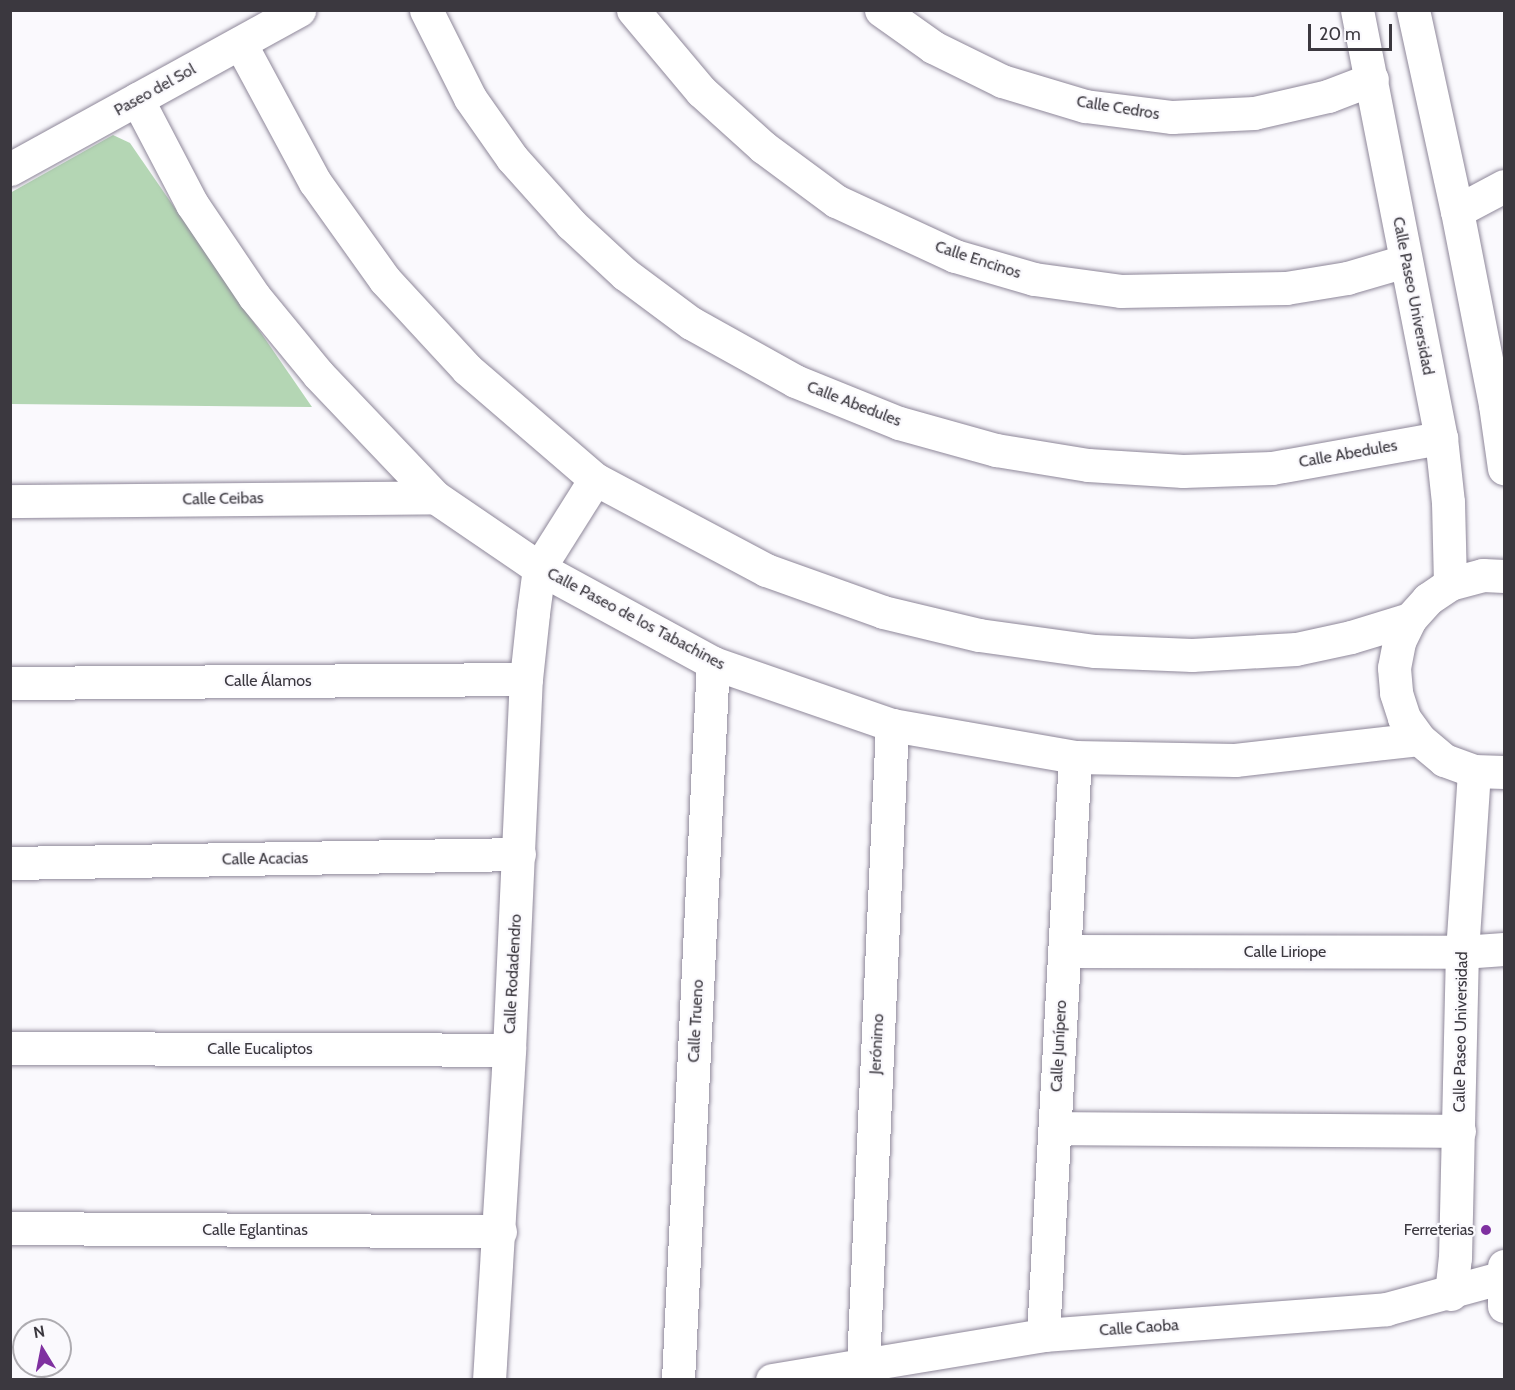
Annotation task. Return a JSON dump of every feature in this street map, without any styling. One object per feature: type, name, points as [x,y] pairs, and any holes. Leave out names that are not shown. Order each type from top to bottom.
[{"type":"street","name":"Paseo del Sol","points":[[10,169],[299,10]]},
{"type":"street","name":"Calle Abedules","points":[[426,10],[470,98],[512,158],[571,224],[625,274],[691,323],[795,381],[899,423],[996,450],[1088,465],[1184,471],[1272,468],[1441,438]]},
{"type":"street","name":"Calle Encinos","points":[[633,10],[701,91],[763,147],[836,201],[955,256],[1034,279],[1120,291],[1286,288],[1347,278],[1405,261]]},
{"type":"street","name":"Calle Cedros","points":[[881,10],[933,47],[1002,81],[1085,106],[1172,117],[1254,113],[1328,96],[1372,79]]},
{"type":"street","name":"Calle Paseo Universidad","points":[[1357,10],[1441,438],[1448,502],[1450,584]]},
{"type":"street","points":[[1413,10],[1500,402],[1504,468]]},
{"type":"street","points":[[240,43],[315,182],[385,280],[467,369],[595,479],[766,570],[883,612],[979,635],[1095,651],[1192,655],[1296,649],[1351,637],[1410,619]]},
{"type":"street","name":"Calle Paseo de los Tabachines","points":[[137,99],[192,204],[254,296],[318,374],[435,496],[539,568],[713,663],[892,725],[1075,757],[1235,760],[1419,739]]},
{"type":"street","points":[[1457,211],[1504,186]]},
{"type":"street","points":[[539,568],[595,479]]},
{"type":"street","name":"Calle Ceibas","points":[[10,501],[435,496]]},
{"type":"street","name":"Calle Rodadendro","points":[[489,1380],[500,1232],[526,679],[539,568]]},
{"type":"street","points":[[1489,771],[1444,760],[1419,739],[1404,717],[1396,693],[1394,668],[1399,642],[1410,619],[1428,599],[1450,584],[1483,575],[1504,576]]},
{"type":"street","name":"Calle Trueno","points":[[678,1380],[713,663]]},
{"type":"street","name":"Calle Álamos","points":[[10,683],[526,679]]},
{"type":"street","name":"Jerónimo","points":[[863,1364],[892,725]]},
{"type":"street","name":"Calle Junípero","points":[[1043,1335],[1075,757]]},
{"type":"street","name":"Calle Paseo Universidad","points":[[1450,1294],[1455,1257],[1462,952],[1489,771]]},
{"type":"street","name":"Calle Acacias","points":[[10,863],[519,854]]},
{"type":"street","name":"Calle Liriope","points":[[1065,951],[1462,952],[1504,949]]},
{"type":"street","name":"Calle Eucaliptos","points":[[10,1048],[509,1050]]},
{"type":"street","points":[[1055,1128],[1459,1131]]},
{"type":"street","name":"Calle Eglantinas","points":[[10,1228],[500,1232]]},
{"type":"street","points":[[1504,1266],[1504,1306]]},
{"type":"street","name":"Calle Caoba","points":[[772,1380],[1043,1335],[1386,1309],[1504,1278]]},
{"type":"green space","points":[[113,135],[130,143],[312,407],[11,404],[10,193]]},
{"type":"place","name":"Ferreterias","points":[[1486,1230]]}]
